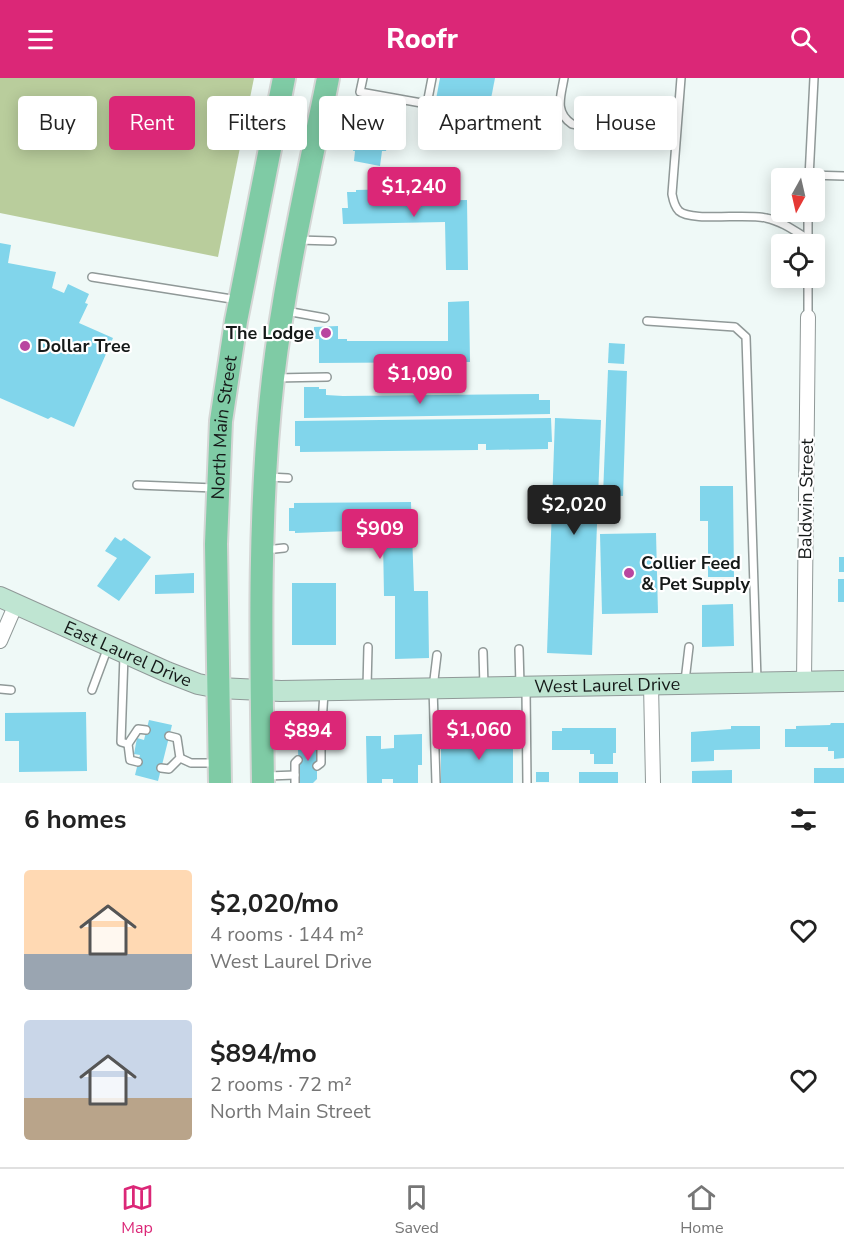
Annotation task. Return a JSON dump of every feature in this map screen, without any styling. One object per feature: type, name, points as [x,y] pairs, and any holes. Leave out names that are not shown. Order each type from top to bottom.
[{"type":"main road","name":"North Main Street","points":[[220,773],[216,544],[226,382],[284,78]]},
{"type":"main road","points":[[263,779],[262,690],[274,549],[277,478],[273,378],[295,240],[328,78]]},
{"type":"main road","name":"East Laurel Drive","points":[[8,600],[191,682],[219,688],[262,690]]},
{"type":"main road","name":"West Laurel Drive","points":[[262,690],[844,681]]},
{"type":"street","name":"Baldwin Street","points":[[804,682],[808,316]]},
{"type":"street","points":[[0,641],[8,600]]},
{"type":"street","points":[[651,684],[653,783]]},
{"type":"lane","points":[[363,78],[360,92],[427,104],[432,78]]},
{"type":"lane","points":[[564,78],[560,111],[562,116],[574,124]]},
{"type":"lane","points":[[677,122],[681,78]]},
{"type":"lane","points":[[809,168],[814,78]]},
{"type":"lane","points":[[675,150],[672,194],[678,210],[696,215],[768,218],[797,234]]},
{"type":"lane","points":[[825,177],[844,176]]},
{"type":"lane","points":[[295,240],[332,241]]},
{"type":"lane","points":[[92,277],[240,300]]},
{"type":"lane","points":[[808,288],[808,316]]},
{"type":"lane","points":[[282,311],[325,318]]},
{"type":"lane","points":[[647,321],[735,327],[746,337],[757,683]]},
{"type":"lane","points":[[273,378],[327,376]]},
{"type":"lane","points":[[137,485],[218,488]]},
{"type":"lane","points":[[368,647],[368,689]]},
{"type":"lane","points":[[685,684],[689,647]]},
{"type":"lane","points":[[92,690],[116,649]]},
{"type":"lane","points":[[116,649],[121,742],[128,744]]},
{"type":"lane","points":[[519,649],[527,783]]},
{"type":"lane","points":[[483,652],[484,687]]},
{"type":"lane","points":[[436,783],[434,688],[437,655]]},
{"type":"lane","points":[[0,689],[11,690]]},
{"type":"lane","points":[[317,766],[321,763],[319,742],[324,690]]},
{"type":"lane","points":[[138,762],[130,760],[128,744],[138,729],[146,730]]},
{"type":"lane","points":[[169,736],[177,738],[180,758]]},
{"type":"lane","points":[[180,758],[220,773]]},
{"type":"lane","points":[[161,768],[169,769],[180,758]]},
{"type":"lane","points":[[263,779],[296,781],[295,763],[298,760]]},
{"type":"green space","points":[[0,78],[254,78],[250,96],[207,96],[207,150],[240,150],[218,257],[0,213]]},
{"type":"building","points":[[440,78],[495,78],[492,96],[437,96]]},
{"type":"building","points":[[386,150],[382,151],[380,166],[354,161],[355,151],[353,151]]},
{"type":"building","points":[[400,189],[400,201],[467,200],[468,270],[446,270],[445,222],[343,224],[342,208],[348,208],[347,192]]},
{"type":"building","points":[[0,243],[11,245],[8,263],[56,272],[52,288],[64,293],[68,284],[89,294],[85,303],[88,304],[79,323],[113,338],[74,427],[51,417],[48,419],[0,398]]},
{"type":"building","name":"The Lodge","points":[[469,301],[470,362],[319,363],[319,339],[314,339],[314,327],[338,326],[338,339],[347,339],[347,341],[448,341],[448,302]]},
{"type":"building","points":[[609,343],[625,344],[624,364],[608,363]]},
{"type":"building","points":[[608,370],[627,371],[623,496],[603,495]]},
{"type":"building","points":[[304,387],[319,387],[319,389],[326,389],[326,395],[343,396],[539,394],[539,400],[550,400],[550,414],[304,418]]},
{"type":"building","points":[[551,418],[552,442],[548,442],[548,449],[486,450],[486,444],[478,444],[478,450],[300,452],[300,446],[295,446],[295,421]]},
{"type":"building","points":[[555,418],[601,420],[592,655],[547,653]]},
{"type":"building","points":[[700,486],[733,486],[734,577],[708,577],[708,521],[700,521]]},
{"type":"building","points":[[411,502],[414,591],[428,591],[429,658],[395,659],[395,596],[384,596],[383,540],[379,540],[378,530],[295,533],[295,531],[289,531],[289,508],[294,508],[294,503]]},
{"type":"building","name":"Collier Feed & Pet Supply","points":[[656,533],[658,613],[602,614],[600,534]]},
{"type":"building","points":[[115,537],[121,541],[124,538],[151,557],[119,601],[97,586],[117,558],[105,551]]},
{"type":"building","points":[[839,557],[844,557],[844,572],[839,572]]},
{"type":"building","points":[[194,573],[194,593],[155,594],[155,575]]},
{"type":"building","points":[[838,579],[844,579],[844,602],[838,602]]},
{"type":"building","points":[[292,583],[336,583],[336,645],[292,645]]},
{"type":"building","points":[[733,604],[734,646],[702,647],[702,605]]},
{"type":"building","points":[[86,712],[87,771],[19,772],[19,741],[5,741],[5,713]]},
{"type":"building","points":[[149,720],[172,725],[158,781],[135,775],[140,755],[134,754],[137,738],[144,740]]},
{"type":"building","points":[[831,723],[844,723],[844,758],[834,759],[834,751],[828,751],[828,747],[785,747],[785,729],[796,729],[796,726],[830,725]]},
{"type":"building","points":[[731,726],[760,726],[760,749],[714,750],[714,761],[691,762],[691,732],[731,729]]},
{"type":"building","points":[[562,728],[616,728],[616,753],[613,753],[613,764],[594,764],[594,754],[590,754],[590,750],[552,750],[552,731],[562,731]]},
{"type":"building","points":[[422,734],[422,765],[418,765],[418,783],[393,783],[393,779],[382,779],[382,783],[367,783],[366,736],[381,736],[381,749],[394,748],[394,735]]},
{"type":"building","points":[[477,734],[513,734],[513,783],[441,783],[441,746],[460,748],[460,744],[477,744]]},
{"type":"building","points":[[307,740],[317,740],[317,779],[313,783],[299,783],[298,749]]},
{"type":"building","points":[[814,768],[844,768],[844,783],[814,783]]},
{"type":"building","points":[[732,770],[732,783],[692,783],[692,771]]},
{"type":"building","points":[[536,772],[549,772],[549,782],[536,782]]},
{"type":"building","points":[[579,772],[618,772],[618,783],[579,783]]},
{"type":"place","name":"The Lodge","points":[[326,333]]},
{"type":"place","name":"Dollar Tree","points":[[25,346]]},
{"type":"place","name":"Collier Feed & Pet Supply","points":[[629,573]]}]
